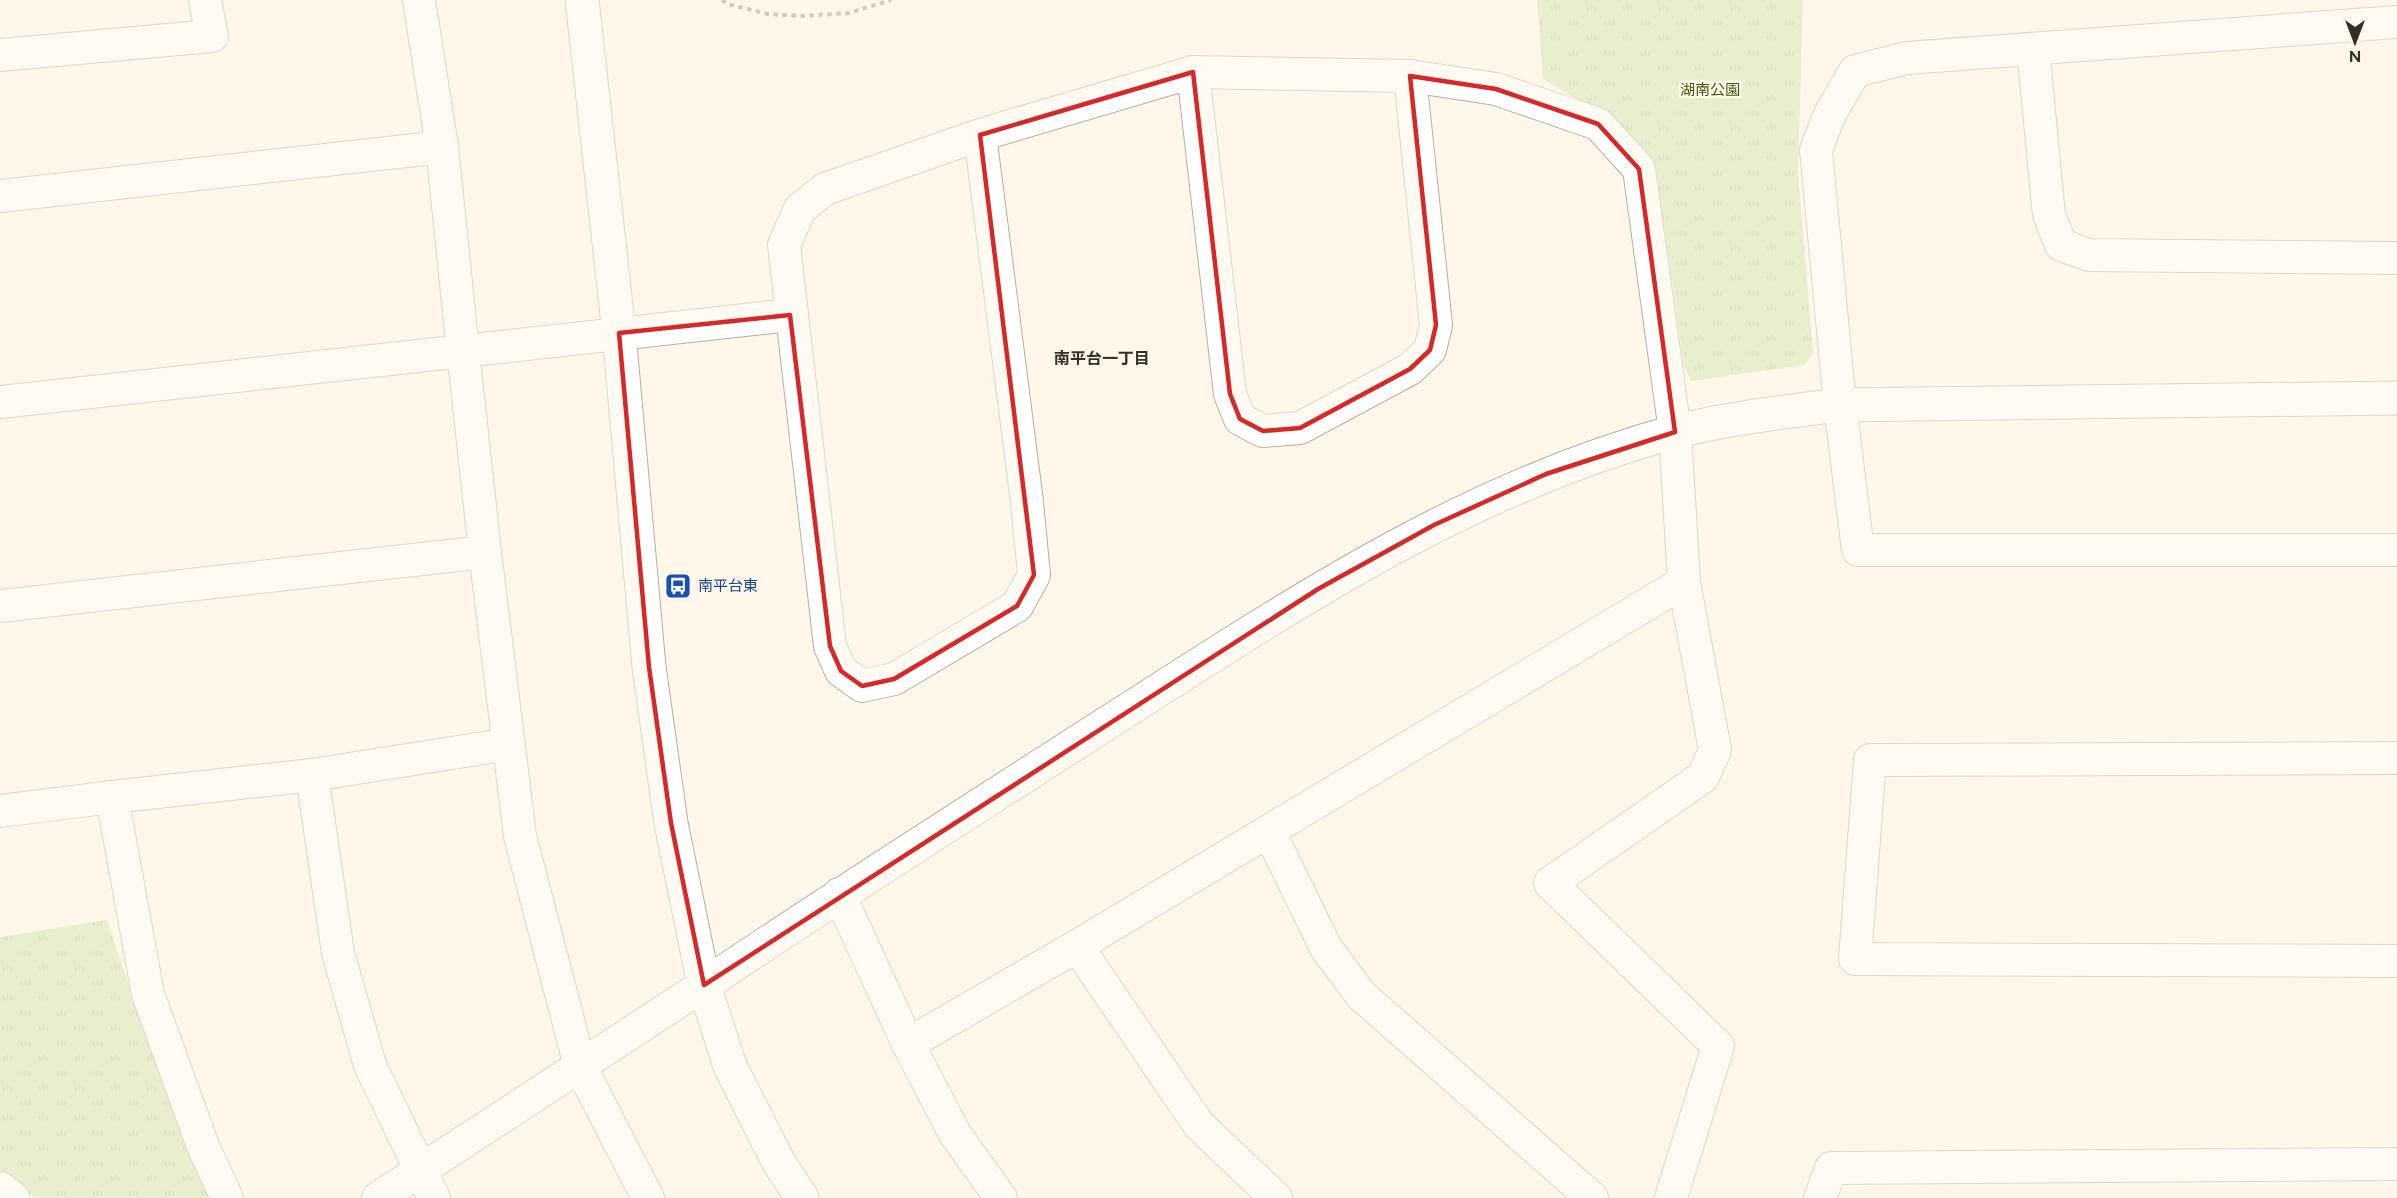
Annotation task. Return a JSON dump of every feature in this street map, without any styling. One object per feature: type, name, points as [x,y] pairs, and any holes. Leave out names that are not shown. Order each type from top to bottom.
[{"type":"street","points":[[0,55],[212,36],[205,0]]},
{"type":"street","points":[[419,0],[442,147],[485,552],[520,836],[580,1066],[648,1198]]},
{"type":"street","points":[[582,0],[619,333],[650,667],[671,823],[704,985],[729,1066],[778,1161],[802,1198]]},
{"type":"street","points":[[2397,22],[1907,58],[1855,71],[1830,114],[1816,150],[1840,405],[1858,550],[2397,550]]},
{"type":"street","points":[[2033,49],[2049,215],[2061,245],[2089,255],[2397,258]]},
{"type":"street","points":[[1193,72],[1230,394],[1240,419],[1263,431],[1300,428],[1410,369],[1430,350],[1436,325],[1410,76]]},
{"type":"street","points":[[980,135],[1027,502],[1034,575],[1017,606],[894,679],[862,686],[841,671],[830,646],[790,315],[784,245],[801,208],[825,189],[980,135],[1193,72],[1410,76],[1497,89],[1598,124],[1640,169],[1675,432],[1684,582],[1716,750],[1703,777],[1550,883],[1718,1046],[1671,1198]]},
{"type":"street","points":[[0,196],[442,147]]},
{"type":"street","points":[[0,402],[790,315]]},
{"type":"street","points":[[378,1198],[839,894],[1318,589],[1434,525],[1546,474],[1675,432],[1760,415],[1840,405],[2397,398]]},
{"type":"street","points":[[0,606],[485,552]]},
{"type":"street","points":[[908,1044],[1077,946],[1684,582]]},
{"type":"street","points":[[0,811],[312,775],[508,744]]},
{"type":"street","points":[[2397,758],[1870,759],[1855,959],[2397,961]]},
{"type":"street","points":[[312,775],[338,953],[370,1065],[434,1198]]},
{"type":"street","points":[[112,797],[148,994],[203,1146],[226,1198]]},
{"type":"street","points":[[1269,831],[1326,948],[1361,995],[1592,1198]]},
{"type":"street","points":[[839,894],[908,1044],[955,1134],[1001,1198]]},
{"type":"street","points":[[1077,946],[1199,1125],[1276,1198]]},
{"type":"street","points":[[1820,1198],[1831,1168],[2397,1164]]},
{"type":"street","points":[[0,1188],[13,1198]]},
{"type":"path","points":[[722,0],[727,4],[768,14],[803,16],[849,13],[891,0]]},
{"type":"highlighted area","points":[[1193,72],[1230,394],[1240,419],[1263,431],[1300,428],[1410,369],[1430,350],[1436,325],[1410,76],[1496,89],[1598,124],[1639,169],[1675,432],[1546,474],[1434,525],[1318,589],[704,985],[671,823],[649,667],[619,333],[790,315],[830,646],[841,671],[862,686],[894,679],[1017,606],[1034,575],[980,135]]},
{"type":"green space","name":"湖南公園","points":[[1537,0],[1803,0],[1798,172],[1813,352],[1805,365],[1691,381],[1684,367],[1665,231],[1654,179],[1640,145],[1598,112],[1543,79]]},
{"type":"green space","points":[[107,920],[134,1000],[210,1198],[35,1198],[0,1172],[0,937]]},
{"type":"place","name":"南平台東","points":[[678,586]]},
{"type":"district","name":"南平台一丁目","points":[[1102,358]]}]
